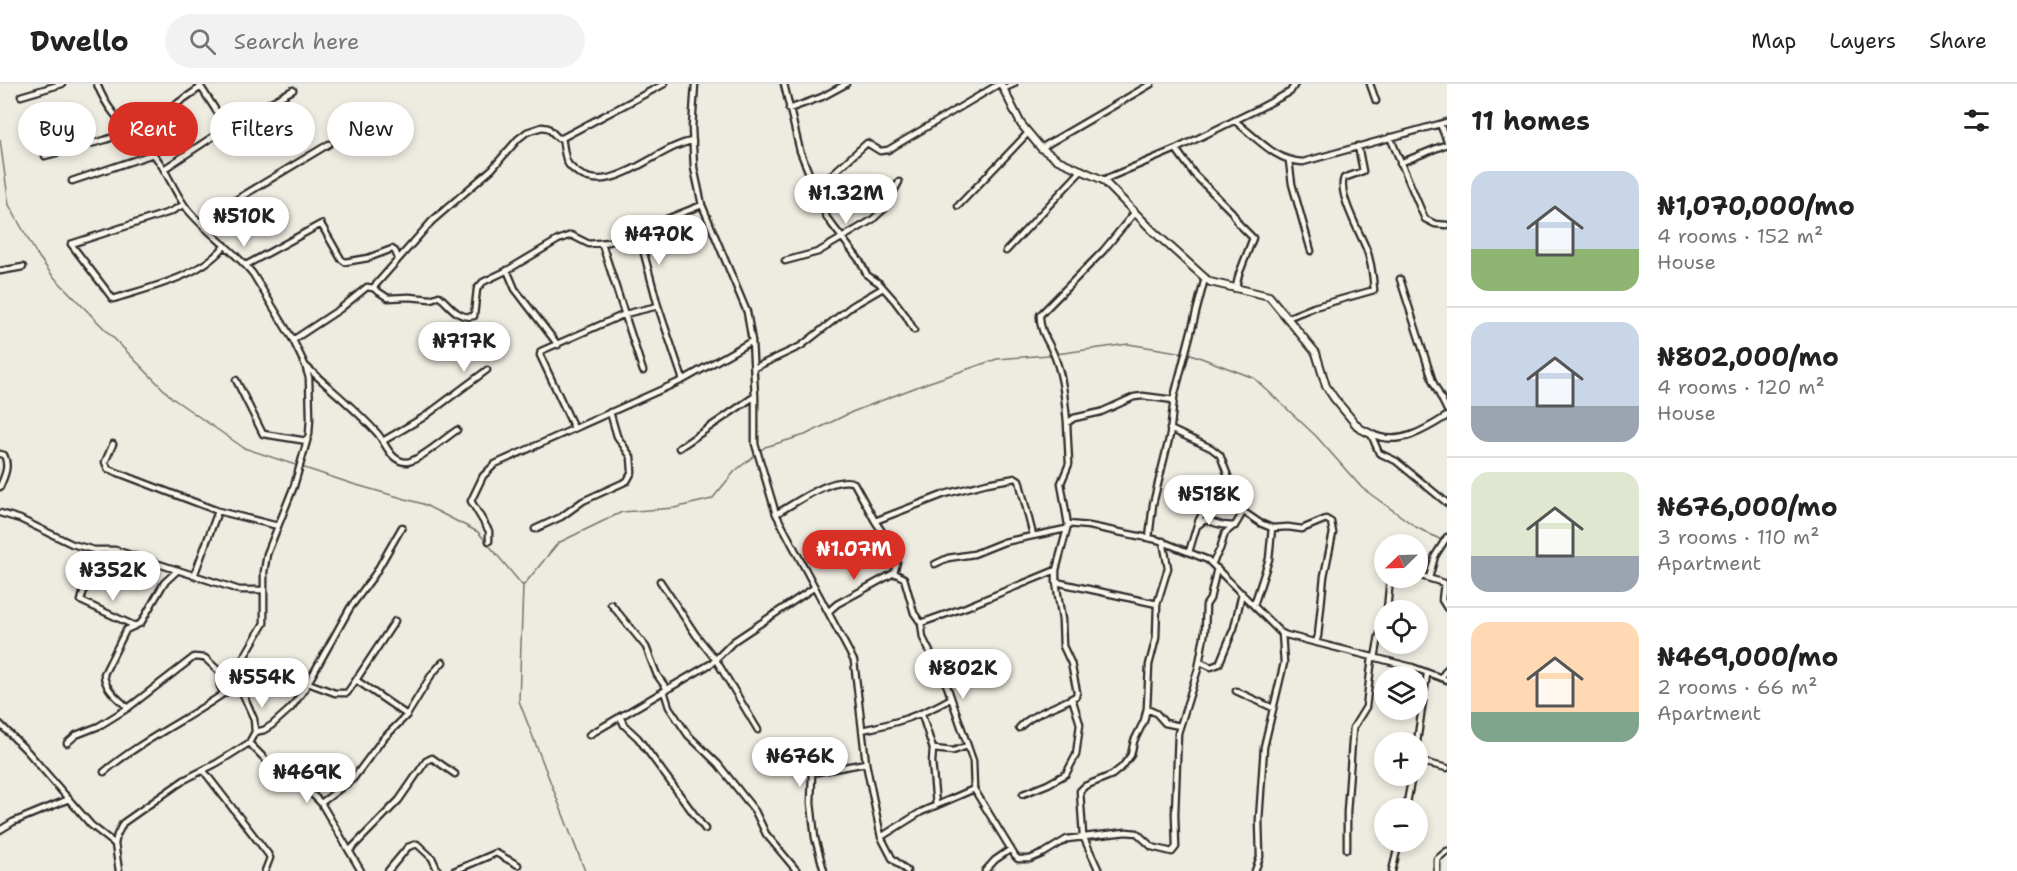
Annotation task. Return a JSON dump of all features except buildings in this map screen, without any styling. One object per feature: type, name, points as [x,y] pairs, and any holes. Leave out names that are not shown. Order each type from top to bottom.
[{"type":"street","points":[[21,96],[62,84]]},
{"type":"street","points":[[97,84],[108,108]]},
{"type":"street","points":[[372,288],[432,221],[492,169],[513,144],[527,132],[542,127],[558,138],[562,138],[664,84]]},
{"type":"street","points":[[695,84],[694,168],[702,205],[747,312],[754,368],[755,444],[776,514],[796,556],[829,611],[854,661],[866,763],[881,837],[892,858],[907,871]]},
{"type":"street","points":[[784,84],[800,151],[827,218],[867,275],[883,288],[906,316],[914,330]]},
{"type":"street","points":[[789,109],[822,97],[846,84]]},
{"type":"street","points":[[811,181],[830,176],[867,142],[880,151],[888,150],[1001,86],[1014,84]]},
{"type":"street","points":[[1041,148],[1150,84]]},
{"type":"street","points":[[1103,180],[1235,121],[1290,92],[1294,84]]},
{"type":"street","points":[[1370,84],[1376,101]]},
{"type":"street","points":[[179,102],[200,86],[210,102]]},
{"type":"street","points":[[1001,86],[1028,133],[1041,148],[1058,160],[1103,180],[1210,282],[1269,296],[1316,353],[1326,386],[1359,428],[1378,437],[1392,438],[1417,434],[1447,416]]},
{"type":"street","points":[[271,102],[293,90]]},
{"type":"street","points":[[1235,121],[1267,148],[1289,161],[1303,162],[1447,122]]},
{"type":"street","points":[[1400,163],[1447,143],[1440,124]]},
{"type":"street","points":[[958,207],[1028,133]]},
{"type":"street","points":[[1390,137],[1425,219],[1435,224],[1447,225]]},
{"type":"street","points":[[164,169],[210,138]]},
{"type":"street","points":[[562,138],[568,164],[595,181],[615,176],[650,161],[684,142],[693,141]]},
{"type":"street","points":[[199,222],[327,145]]},
{"type":"street","points":[[1287,318],[1314,307],[1374,290],[1367,249],[1351,216],[1342,184],[1344,178],[1363,171],[1358,146]]},
{"type":"street","points":[[1176,149],[1194,174],[1232,212],[1239,224],[1253,238],[1236,287]]},
{"type":"street","points":[[72,181],[147,156]]},
{"type":"street","points":[[119,871],[115,844],[123,823],[184,780],[249,743],[255,732],[254,719],[236,675],[264,623],[267,554],[294,486],[309,434],[309,378],[293,340],[246,265],[183,205],[154,156]]},
{"type":"street","points":[[1289,161],[1292,184],[1311,251]]},
{"type":"street","points":[[1006,251],[1082,169]]},
{"type":"street","points":[[785,261],[818,252],[872,220],[884,209],[899,182]]},
{"type":"street","points":[[183,205],[170,212],[71,244],[113,299],[198,268],[219,255],[225,246]]},
{"type":"street","points":[[293,340],[340,309],[368,287],[388,298],[409,297],[431,300],[439,296],[460,316],[474,316],[477,289],[491,277],[568,236],[589,244],[602,244],[702,205]]},
{"type":"street","points":[[1019,728],[1027,720],[1072,698],[1077,692],[1071,663],[1063,646],[1062,620],[1056,582],[1056,570],[1067,527],[1061,483],[1069,464],[1067,422],[1057,360],[1049,341],[1039,327],[1040,315],[1103,251],[1135,212]]},
{"type":"street","points":[[246,265],[321,224],[345,262],[368,258],[392,249],[398,258]]},
{"type":"street","points":[[638,231],[658,306],[683,380]]},
{"type":"street","points":[[602,244],[642,370]]},
{"type":"street","points":[[0,271],[23,267]]},
{"type":"street","points":[[507,270],[515,289],[558,345]]},
{"type":"street","points":[[1149,538],[1153,504],[1182,361],[1205,278]]},
{"type":"street","points":[[1400,279],[1433,382],[1447,410]]},
{"type":"street","points":[[754,368],[801,346],[852,306],[883,288]]},
{"type":"street","points":[[574,428],[540,355],[541,351],[625,314],[658,306]]},
{"type":"street","points":[[489,541],[489,531],[471,501],[483,476],[495,464],[683,380],[752,341]]},
{"type":"street","points":[[305,365],[357,411],[393,456],[406,462],[414,460],[457,430]]},
{"type":"street","points":[[383,441],[424,417],[487,370]]},
{"type":"street","points":[[236,380],[263,434],[307,441]]},
{"type":"street","points":[[679,448],[755,396]]},
{"type":"street","points":[[1067,422],[1101,412],[1134,397],[1174,400]]},
{"type":"street","points":[[534,529],[561,517],[583,501],[627,481],[632,472],[631,457],[618,436],[610,412]]},
{"type":"street","points":[[1170,429],[1220,455],[1239,504],[1244,512],[1260,523],[1272,528],[1288,527],[1302,530],[1326,519],[1333,526],[1316,642]]},
{"type":"street","points":[[1371,434],[1379,453],[1396,460],[1446,500]]},
{"type":"street","points":[[113,444],[105,462],[108,469],[218,511],[278,526]]},
{"type":"street","points":[[0,454],[4,455],[7,460],[0,487]]},
{"type":"street","points":[[875,521],[945,494],[1016,478],[1019,480],[1034,535]]},
{"type":"street","points":[[776,514],[831,484],[844,480],[854,483],[897,556],[894,573]]},
{"type":"street","points":[[1189,552],[1197,526],[1213,492]]},
{"type":"street","points":[[194,576],[218,511]]},
{"type":"street","points":[[1212,564],[1225,533],[1235,526],[1244,512]]},
{"type":"street","points":[[0,513],[20,519],[60,540],[98,550],[115,550],[239,590],[264,590]]},
{"type":"street","points":[[1197,526],[1206,520],[1235,526]]},
{"type":"street","points":[[935,564],[948,558],[974,554],[1004,542],[1067,527],[1089,526],[1163,541],[1212,564],[1282,633],[1408,666]]},
{"type":"street","points":[[255,732],[264,730],[282,718],[291,708],[402,527]]},
{"type":"street","points":[[1254,604],[1269,560],[1272,528]]},
{"type":"street","points":[[1447,537],[1435,556],[1429,578],[1444,583],[1443,603],[1447,608]]},
{"type":"street","points":[[1099,871],[1083,836],[1080,796],[1087,784],[1112,775],[1122,767],[1131,755],[1134,741],[1144,721],[1149,671],[1156,638],[1157,604],[1168,568],[1163,541]]},
{"type":"street","points":[[98,550],[92,560],[81,601],[135,626]]},
{"type":"street","points":[[894,573],[904,578],[914,613],[921,623],[923,638],[947,686],[973,761],[974,789],[1018,859],[1030,859],[1067,839],[1126,832],[1137,833],[1152,847],[1172,852],[1176,847],[1174,814],[1177,789],[1175,775],[1180,726],[1200,662],[1205,631],[1204,613],[1210,600],[1217,568]]},
{"type":"street","points":[[128,708],[110,690],[104,677],[108,664],[126,630],[141,623],[164,583],[178,570]]},
{"type":"street","points":[[921,623],[1056,570]]},
{"type":"street","points":[[829,611],[837,604],[894,573]]},
{"type":"street","points":[[660,581],[716,660],[758,730]]},
{"type":"street","points":[[1056,582],[1157,604]]},
{"type":"street","points":[[589,735],[716,660],[734,641],[815,587]]},
{"type":"street","points":[[1200,662],[1211,667],[1219,664],[1234,628],[1242,592]]},
{"type":"street","points":[[610,604],[646,647],[665,690],[672,713],[688,735],[718,764],[754,811],[766,834],[797,871]]},
{"type":"street","points":[[308,683],[335,693],[346,693],[395,621]]},
{"type":"street","points":[[1255,871],[1260,857],[1258,820],[1264,747],[1284,663],[1282,633]]},
{"type":"street","points":[[1347,849],[1347,812],[1353,728],[1366,707],[1375,654]]},
{"type":"street","points":[[66,743],[76,735],[99,726],[128,708],[197,656],[208,660],[221,674],[236,675]]},
{"type":"street","points":[[321,803],[353,779],[382,740],[407,716],[432,674],[443,662]]},
{"type":"street","points":[[1428,674],[1444,679],[1447,669]]},
{"type":"street","points":[[221,674],[220,686],[224,694]]},
{"type":"street","points":[[356,680],[407,716]]},
{"type":"street","points":[[104,772],[126,754],[238,683]]},
{"type":"street","points":[[1236,691],[1273,708]]},
{"type":"street","points":[[1023,794],[1066,774],[1076,755],[1080,724],[1072,698]]},
{"type":"street","points":[[862,730],[922,715],[950,699]]},
{"type":"street","points":[[1147,709],[1156,712],[1165,723],[1180,726]]},
{"type":"street","points":[[922,715],[933,748],[936,805]]},
{"type":"street","points":[[620,716],[624,725],[638,738],[705,829]]},
{"type":"street","points":[[0,724],[91,825],[115,844]]},
{"type":"street","points":[[249,743],[263,758],[301,783],[321,803],[360,871]]},
{"type":"street","points":[[933,748],[953,751],[967,746]]},
{"type":"street","points":[[349,851],[396,804],[426,761],[432,758],[455,774]]},
{"type":"street","points":[[824,871],[811,803],[812,773],[866,763]]},
{"type":"street","points":[[1428,763],[1447,768]]},
{"type":"street","points":[[203,770],[268,854],[270,858],[265,871]]},
{"type":"street","points":[[881,837],[921,812],[974,789]]},
{"type":"street","points":[[0,830],[13,822],[69,799]]},
{"type":"street","points":[[388,871],[408,847],[417,844],[432,858],[438,871]]},
{"type":"street","points":[[985,871],[995,860],[1011,849]]},
{"type":"street","points":[[1437,871],[1437,859],[1447,850]]},
{"type":"street","points":[[1392,871],[1397,852]]},
{"type":"street","points":[[454,871],[496,853],[518,865]]},
{"type":"waterway","points":[[0,140],[9,205],[36,253],[52,275],[172,398],[244,448],[353,484],[423,504],[478,532],[523,586],[519,701],[585,871]]},
{"type":"waterway","points":[[523,586],[558,543],[622,512],[674,508],[712,499],[735,471],[765,447],[805,435],[852,412],[927,383],[997,359],[1049,355],[1128,344],[1184,353]]},
{"type":"waterway","points":[[1188,353],[1254,378],[1316,436],[1362,488],[1416,527],[1447,543]]}]
